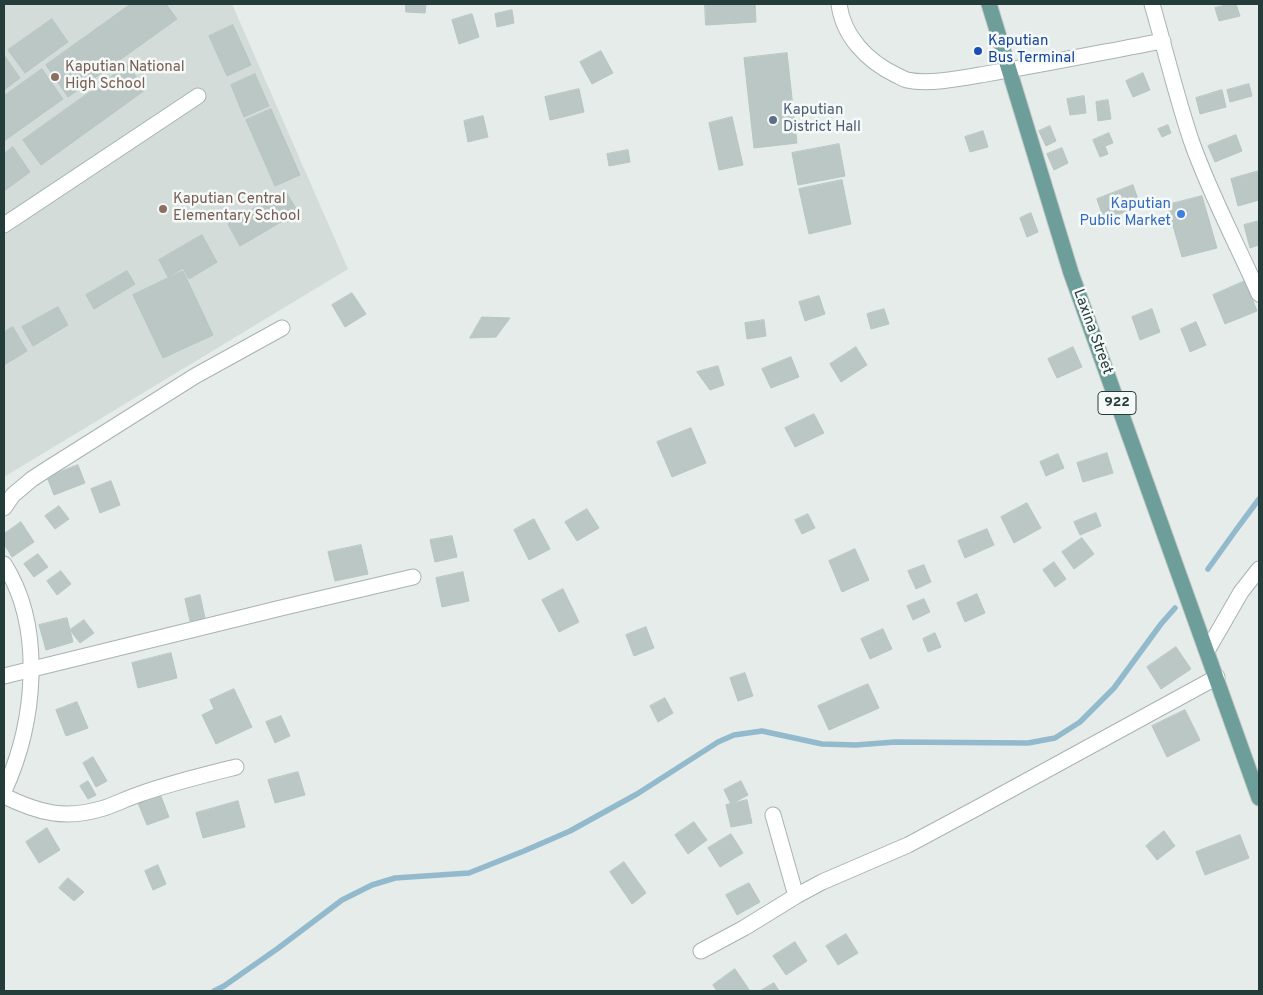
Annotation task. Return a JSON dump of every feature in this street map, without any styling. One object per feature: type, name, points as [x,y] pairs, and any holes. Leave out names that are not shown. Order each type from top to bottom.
[{"type":"main road","name":"Laxina Street","points":[[989,4],[1071,273],[1259,798]]},
{"type":"street","points":[[839,4],[840,14],[849,34],[863,53],[883,69],[906,80],[931,82],[1008,70],[1163,41]]},
{"type":"street","points":[[1152,4],[1176,93],[1192,142],[1259,294]]},
{"type":"street","points":[[4,225],[198,96]]},
{"type":"street","points":[[4,508],[13,495],[32,479],[195,376],[282,328]]},
{"type":"street","points":[[4,564],[18,590],[24,610],[29,635],[31,670],[28,703],[19,753],[4,791]]},
{"type":"street","points":[[1207,651],[1241,592],[1259,569]]},
{"type":"street","points":[[4,676],[412,577]]},
{"type":"street","points":[[701,951],[744,928],[796,896],[846,871],[908,845],[1217,677]]},
{"type":"street","points":[[4,796],[25,807],[48,814],[78,815],[189,779],[236,767]]},
{"type":"street","points":[[773,815],[796,896]]},
{"type":"shaded area","name":"Kaputian Central Elementary School","points":[[4,4],[232,4],[348,269],[4,477]]},
{"type":"building","points":[[131,4],[166,4],[177,19],[68,97],[46,65]]},
{"type":"building","points":[[406,4],[426,4],[425,13],[406,12]]},
{"type":"building","points":[[705,4],[755,4],[756,22],[706,25]]},
{"type":"building","points":[[1236,4],[1240,16],[1219,21],[1215,8]]},
{"type":"building","points":[[512,10],[514,23],[497,27],[495,14]]},
{"type":"building","points":[[472,14],[479,37],[459,44],[452,20]]},
{"type":"building","points":[[52,19],[68,42],[25,73],[8,50]]},
{"type":"building","points":[[233,25],[251,65],[227,76],[209,36]]},
{"type":"building","points":[[601,51],[613,73],[592,84],[580,62]]},
{"type":"building","name":"Kaputian District Hall","points":[[787,53],[797,143],[754,148],[744,58]]},
{"type":"building","points":[[4,55],[20,78],[4,90]]},
{"type":"building","points":[[128,65],[145,90],[41,165],[23,140]]},
{"type":"building","points":[[42,69],[63,99],[4,141],[4,96]]},
{"type":"building","points":[[1143,73],[1150,90],[1133,97],[1126,81]]},
{"type":"building","points":[[255,74],[269,106],[244,117],[231,85]]},
{"type":"building","points":[[1249,84],[1252,96],[1230,102],[1227,90]]},
{"type":"building","points":[[579,89],[584,112],[550,120],[545,97]]},
{"type":"building","points":[[1222,90],[1226,107],[1200,114],[1196,98]]},
{"type":"building","points":[[1084,96],[1086,113],[1070,115],[1067,99]]},
{"type":"building","points":[[1108,100],[1111,119],[1098,121],[1096,102]]},
{"type":"building","points":[[271,109],[300,175],[275,186],[246,120]]},
{"type":"building","points":[[483,116],[488,137],[468,142],[464,121]]},
{"type":"building","points":[[732,117],[743,165],[719,170],[709,123]]},
{"type":"building","points":[[1168,125],[1171,133],[1162,137],[1158,129]]},
{"type":"building","points":[[1050,126],[1056,141],[1046,146],[1039,131]]},
{"type":"building","points":[[983,131],[988,147],[970,152],[965,137]]},
{"type":"building","points":[[1109,133],[1113,143],[1105,146],[1108,154],[1100,157],[1093,140]]},
{"type":"building","points":[[1236,135],[1242,151],[1215,162],[1208,146]]},
{"type":"building","points":[[839,144],[845,176],[798,185],[792,153]]},
{"type":"building","points":[[13,147],[30,172],[4,191],[4,154]]},
{"type":"building","points":[[1062,148],[1068,163],[1054,170],[1047,154]]},
{"type":"building","points":[[628,150],[630,162],[609,166],[607,154]]},
{"type":"building","points":[[1259,171],[1259,200],[1238,206],[1231,179]]},
{"type":"building","points":[[842,180],[851,224],[809,234],[799,189]]},
{"type":"building","points":[[1133,185],[1140,205],[1104,220],[1097,199]]},
{"type":"building","points":[[285,190],[298,212],[240,246],[228,224]]},
{"type":"building","points":[[1202,196],[1217,248],[1182,257],[1167,205]]},
{"type":"building","points":[[1031,213],[1038,232],[1027,237],[1020,218]]},
{"type":"building","points":[[1259,221],[1259,245],[1250,248],[1244,225]]},
{"type":"building","points":[[202,235],[217,262],[189,279],[183,268],[168,277],[159,260]]},
{"type":"building","points":[[127,271],[135,284],[94,309],[86,295]]},
{"type":"building","points":[[183,271],[213,335],[163,358],[133,295]]},
{"type":"building","points":[[1245,281],[1257,311],[1225,324],[1213,295]]},
{"type":"building","points":[[352,293],[366,314],[345,327],[332,305]]},
{"type":"building","points":[[819,296],[825,314],[805,321],[799,302]]},
{"type":"building","points":[[58,307],[68,325],[33,346],[22,327]]},
{"type":"building","points":[[884,309],[889,324],[871,329],[867,314]]},
{"type":"building","points":[[1152,309],[1160,332],[1140,340],[1132,317]]},
{"type":"building","points":[[482,317],[510,318],[496,337],[470,338]]},
{"type":"building","points":[[764,320],[766,336],[747,339],[745,323]]},
{"type":"building","points":[[1196,322],[1206,345],[1190,352],[1181,329]]},
{"type":"building","points":[[13,327],[27,351],[4,365],[4,332]]},
{"type":"building","points":[[856,347],[867,365],[841,382],[830,364]]},
{"type":"building","points":[[1073,347],[1082,367],[1057,378],[1048,359]]},
{"type":"building","points":[[791,357],[799,377],[771,388],[762,369]]},
{"type":"building","points":[[718,366],[724,385],[710,390],[697,372]]},
{"type":"building","points":[[814,414],[824,433],[795,447],[785,428]]},
{"type":"building","points":[[691,428],[706,463],[672,477],[657,442]]},
{"type":"building","points":[[1107,453],[1113,473],[1083,482],[1077,463]]},
{"type":"building","points":[[1058,454],[1064,468],[1046,476],[1040,462]]},
{"type":"building","points":[[78,465],[85,483],[54,495],[47,477]]},
{"type":"building","points":[[111,481],[120,505],[100,513],[91,489]]},
{"type":"building","points":[[1027,503],[1041,528],[1014,543],[1001,517]]},
{"type":"building","points":[[59,506],[69,519],[55,529],[45,516]]},
{"type":"building","points":[[587,509],[599,528],[577,541],[565,522]]},
{"type":"building","points":[[1096,513],[1101,526],[1080,535],[1074,522]]},
{"type":"building","points":[[808,514],[815,528],[802,534],[795,520]]},
{"type":"building","points":[[534,519],[550,549],[529,560],[514,530]]},
{"type":"building","points":[[21,522],[34,542],[12,557],[4,544],[4,534]]},
{"type":"building","points":[[987,529],[994,545],[965,558],[958,541]]},
{"type":"building","points":[[452,536],[457,557],[435,562],[430,540]]},
{"type":"building","points":[[1082,538],[1094,554],[1074,569],[1062,552]]},
{"type":"building","points":[[361,545],[368,574],[335,581],[328,552]]},
{"type":"building","points":[[855,549],[869,580],[842,592],[829,561]]},
{"type":"building","points":[[38,554],[48,567],[34,577],[24,564]]},
{"type":"building","points":[[1054,562],[1066,579],[1055,587],[1043,570]]},
{"type":"building","points":[[924,565],[931,582],[916,589],[908,571]]},
{"type":"building","points":[[61,571],[71,584],[57,595],[47,581]]},
{"type":"building","points":[[463,572],[469,601],[442,607],[436,578]]},
{"type":"building","points":[[563,589],[579,622],[559,632],[542,600]]},
{"type":"building","points":[[977,594],[985,613],[965,622],[957,603]]},
{"type":"building","points":[[200,595],[205,618],[190,621],[185,599]]},
{"type":"building","points":[[924,599],[930,612],[913,620],[907,606]]},
{"type":"building","points":[[67,618],[73,642],[46,650],[39,625]]},
{"type":"building","points":[[84,620],[94,633],[80,643],[70,630]]},
{"type":"building","points":[[646,627],[654,648],[634,656],[626,635]]},
{"type":"building","points":[[883,629],[892,649],[870,659],[861,639]]},
{"type":"building","points":[[935,633],[941,647],[928,652],[923,639]]},
{"type":"building","points":[[1176,647],[1191,669],[1161,689],[1147,667]]},
{"type":"building","points":[[171,653],[177,678],[138,688],[132,663]]},
{"type":"building","points":[[745,673],[753,696],[738,701],[730,678]]},
{"type":"building","points":[[868,684],[879,708],[829,730],[818,706]]},
{"type":"building","points":[[234,689],[252,727],[216,744],[202,715],[214,709],[210,700]]},
{"type":"building","points":[[665,698],[673,713],[658,722],[650,706]]},
{"type":"building","points":[[77,702],[88,728],[66,736],[56,710]]},
{"type":"building","points":[[1185,710],[1200,740],[1167,757],[1152,726]]},
{"type":"building","points":[[281,716],[290,736],[275,743],[266,722]]},
{"type":"building","points":[[93,757],[107,781],[96,787],[83,763]]},
{"type":"building","points":[[298,772],[305,795],[275,803],[268,780]]},
{"type":"building","points":[[88,781],[96,795],[88,799],[80,786]]},
{"type":"building","points":[[741,781],[748,795],[731,804],[724,790]]},
{"type":"building","points":[[160,794],[169,817],[147,825],[138,803]]},
{"type":"building","points":[[747,800],[752,823],[731,827],[726,805]]},
{"type":"building","points":[[238,801],[245,827],[203,838],[196,813]]},
{"type":"building","points":[[694,822],[707,840],[688,854],[675,835]]},
{"type":"building","points":[[47,828],[60,850],[39,863],[26,842]]},
{"type":"building","points":[[1164,831],[1175,846],[1157,860],[1146,846]]},
{"type":"building","points":[[731,834],[743,853],[720,867],[708,848]]},
{"type":"building","points":[[1240,835],[1249,858],[1205,875],[1196,852]]},
{"type":"building","points":[[624,862],[646,893],[632,904],[610,872]]},
{"type":"building","points":[[158,865],[166,884],[153,890],[145,871]]},
{"type":"building","points":[[68,878],[84,892],[74,901],[59,888]]},
{"type":"building","points":[[749,883],[760,902],[737,915],[726,895]]},
{"type":"building","points":[[846,934],[858,953],[838,965],[826,946]]},
{"type":"building","points":[[795,942],[807,961],[786,975],[773,956]]},
{"type":"building","points":[[735,969],[750,991],[717,991],[713,985]]},
{"type":"building","points":[[774,983],[779,991],[760,991]]},
{"type":"waterway","points":[[1208,569],[1259,499]]},
{"type":"waterway","points":[[214,991],[277,949],[342,900],[372,885],[395,878],[469,873],[524,851],[570,831],[637,794],[718,742],[734,735],[762,731],[822,744],[856,745],[895,742],[1028,743],[1055,738],[1080,722],[1114,688],[1175,608]]},
{"type":"place","name":"Kaputian Bus Terminal","points":[[978,51]]},
{"type":"place","name":"Kaputian National High School","points":[[55,77]]},
{"type":"place","name":"Kaputian District Hall","points":[[773,120]]},
{"type":"place","name":"Kaputian Central Elementary School","points":[[163,209]]},
{"type":"place","name":"Kaputian Public Market","points":[[1181,214]]}]
